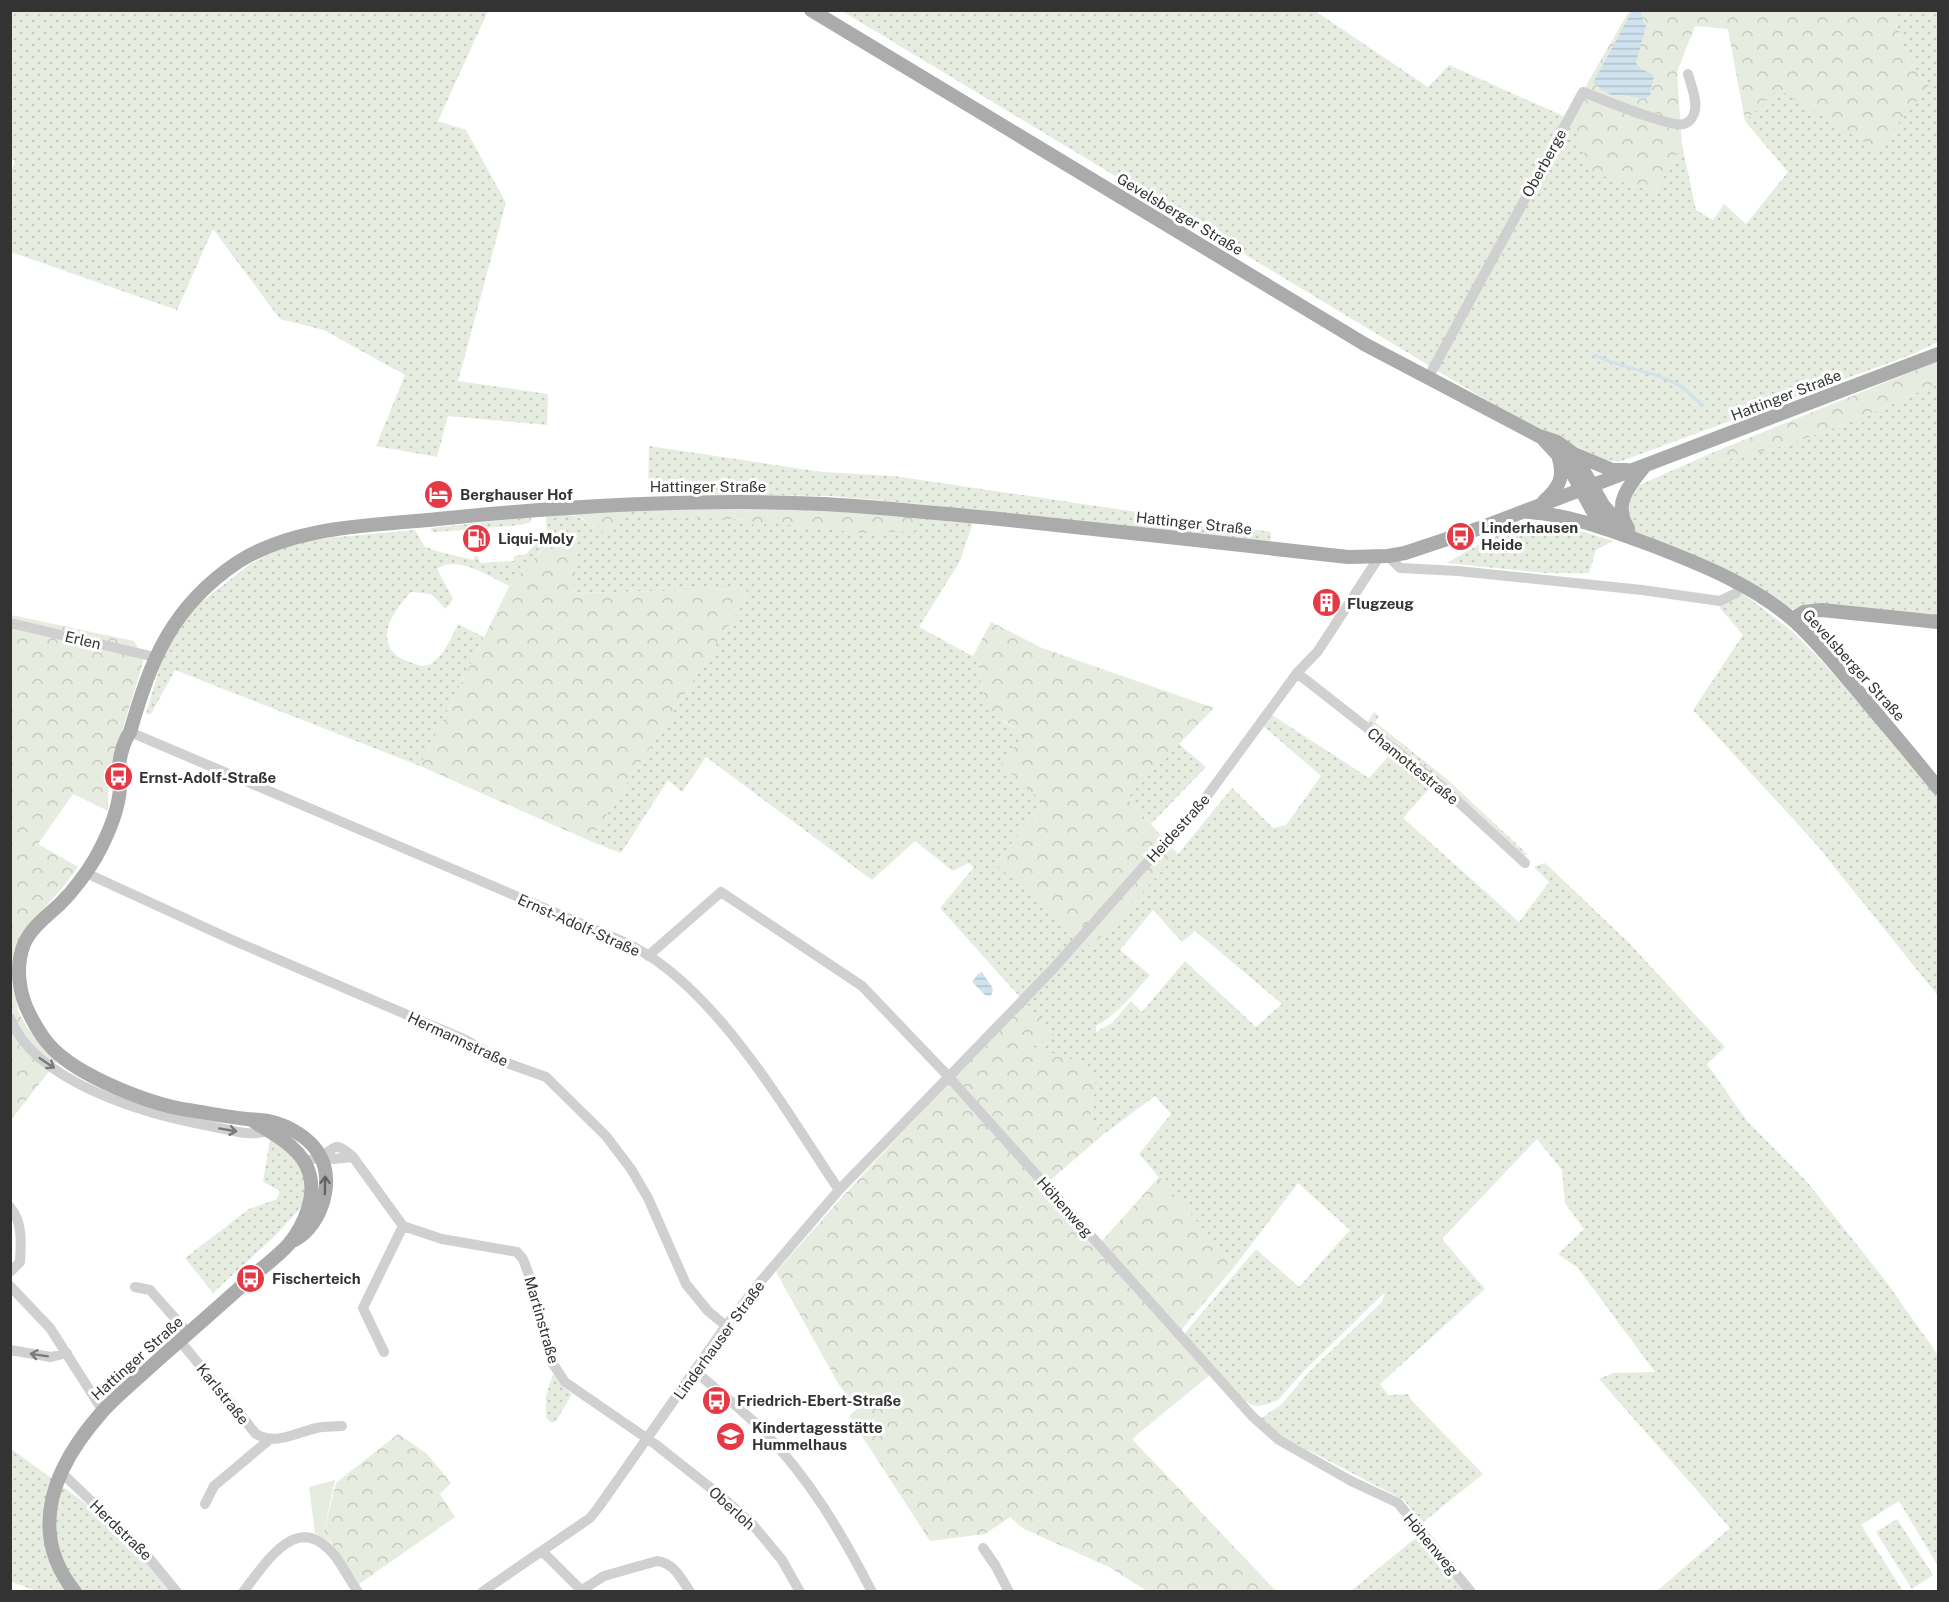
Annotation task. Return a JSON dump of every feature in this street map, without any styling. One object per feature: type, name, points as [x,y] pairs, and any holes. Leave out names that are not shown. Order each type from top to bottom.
[{"type":"main road","name":"Gevelsberger Straße","points":[[811,10],[1325,321],[1539,436],[1557,442],[1574,454],[1581,463],[1592,510],[1606,528]]},
{"type":"main road","name":"Hattinger Straße","points":[[290,1242],[298,1239],[309,1228],[322,1203],[326,1180],[320,1156],[310,1144],[296,1132],[265,1119],[185,1110],[156,1101],[110,1084],[65,1059],[43,1037],[27,1011],[16,953],[32,931],[62,902],[86,873],[110,826],[120,787],[125,780],[131,750],[130,732],[143,689],[155,657],[170,630],[189,604],[210,583],[241,561],[277,543],[318,532],[490,514],[667,501],[825,504],[1056,525],[1348,557],[1384,556],[1424,548],[1938,354]]},
{"type":"main road","name":"Gevelsberger Straße","points":[[1539,436],[1637,539]]},
{"type":"main road","points":[[1540,505],[1558,486],[1562,477],[1562,466],[1557,453]]},
{"type":"main road","points":[[1574,454],[1612,470],[1639,468]]},
{"type":"main road","points":[[1637,539],[1624,522],[1621,503],[1639,468]]},
{"type":"main road","name":"Gevelsberger Straße","points":[[1523,511],[1552,513],[1606,528],[1700,564],[1741,585],[1792,619],[1844,675],[1938,788]]},
{"type":"main road","points":[[1792,619],[1804,612],[1822,610],[1938,622]]},
{"type":"main road","name":"Hattinger Straße","points":[[75,1592],[56,1560],[49,1520],[59,1477],[76,1447],[103,1411],[290,1242],[307,1210],[312,1185],[304,1162],[285,1141],[249,1119]]},
{"type":"street","name":"Oberberge","points":[[1428,378],[1583,92],[1646,115],[1678,125],[1684,124],[1692,118],[1696,110],[1688,74]]},
{"type":"street","name":"Hattinger Straße","points":[[1384,556],[1400,568],[1458,571],[1720,601],[1736,593],[1741,585]]},
{"type":"street","name":"Heidestraße","points":[[948,1076],[1053,969],[1196,810],[1297,674],[1318,651],[1384,556]]},
{"type":"street","name":"Erlen","points":[[10,623],[155,657]]},
{"type":"street","name":"Chamottestraße","points":[[1297,674],[1440,785],[1525,863]]},
{"type":"street","name":"Ernst-Adolf-Straße","points":[[130,732],[137,733],[622,941],[648,956],[697,997],[735,1039],[839,1190]]},
{"type":"street","name":"Hermannstraße","points":[[86,873],[230,939],[466,1040],[504,1062],[546,1077],[606,1136],[631,1169],[648,1198],[686,1284],[708,1311],[726,1326]]},
{"type":"street","name":"Höhenweg","points":[[648,956],[721,892],[862,986],[948,1076],[1253,1417],[1279,1440],[1351,1481],[1398,1503],[1472,1592]]},
{"type":"street","points":[[10,1018],[23,1042],[35,1055],[93,1091],[120,1104],[180,1121],[254,1135],[268,1131]]},
{"type":"street","name":"Linderhauser Straße","points":[[482,1592],[590,1518],[726,1326],[761,1281],[839,1190],[948,1076]]},
{"type":"street","points":[[304,1162],[334,1147],[343,1148],[353,1157],[403,1226],[363,1308],[384,1352]]},
{"type":"street","points":[[10,1207],[15,1212],[21,1239],[20,1262],[10,1272]]},
{"type":"street","name":"Martinstraße","points":[[403,1226],[442,1239],[517,1252],[523,1259],[530,1278],[553,1364],[558,1373],[565,1382],[646,1439]]},
{"type":"street","points":[[10,1286],[50,1328],[103,1411]]},
{"type":"street","name":"Karlstraße","points":[[135,1287],[150,1290],[256,1434],[269,1440]]},
{"type":"street","points":[[10,1350],[51,1357],[66,1353]]},
{"type":"street","points":[[695,1371],[758,1426],[794,1466],[829,1513],[872,1592]]},
{"type":"street","points":[[205,1504],[214,1486],[269,1440],[315,1428],[342,1426]]},
{"type":"street","name":"Oberloh","points":[[646,1439],[722,1497],[753,1525],[782,1560],[800,1592]]},
{"type":"street","name":"Herdstraße","points":[[59,1477],[143,1551],[177,1592]]},
{"type":"street","points":[[243,1592],[278,1550],[296,1538],[305,1537],[321,1542],[327,1548],[358,1592]]},
{"type":"street","points":[[983,1548],[1009,1592]]},
{"type":"street","points":[[542,1551],[582,1591],[604,1576],[657,1561],[665,1562],[674,1568],[690,1592]]},
{"type":"green space","points":[[11,10],[488,11],[438,121],[466,130],[506,203],[458,381],[548,394],[547,425],[448,416],[437,457],[376,446],[405,375],[324,330],[280,319],[213,229],[177,310],[11,252],[11,172],[15,161],[10,159]]},
{"type":"green space","points":[[842,11],[1315,11],[1428,87],[1449,65],[1572,120],[1655,192],[1682,145],[1696,210],[1713,220],[1724,204],[1746,224],[1788,172],[1745,121],[1777,89],[1929,86],[1908,58],[1892,11],[1938,11],[1938,342],[1913,354],[1624,460],[1618,462],[1604,460],[1501,409]]},
{"type":"green space","points":[[1629,11],[1892,11],[1908,58],[1929,86],[1877,150],[1778,89],[1745,121],[1728,29],[1695,26],[1677,72],[1682,145],[1655,192],[1590,172],[1572,120],[1587,84]]},
{"type":"green space","points":[[1938,361],[1938,383],[1856,419],[1793,443],[1717,462],[1714,452]]},
{"type":"green space","points":[[1938,383],[1938,619],[1806,606],[1789,610],[1637,533],[1629,523],[1626,500],[1637,486],[1714,452],[1718,462],[1793,443],[1877,411]]},
{"type":"green space","points":[[649,446],[822,472],[894,476],[1271,532],[1270,542],[830,496],[648,494]]},
{"type":"green space","points":[[624,509],[649,509],[650,517],[752,520],[754,527],[763,528],[765,522],[917,517],[973,522],[960,561],[919,627],[978,659],[982,690],[1003,721],[1024,734],[1044,803],[995,864],[1178,854],[1232,788],[1273,828],[1286,825],[1321,776],[1261,724],[1269,713],[1369,778],[1394,750],[1433,784],[1403,818],[1519,922],[1549,882],[1534,867],[1545,863],[1630,944],[1725,1047],[1707,1064],[1747,1121],[1808,1183],[1884,1279],[1938,1355],[1938,1566],[1899,1501],[1861,1525],[1903,1591],[1657,1591],[1730,1528],[1599,1379],[1613,1373],[1655,1372],[1578,1268],[1558,1254],[1584,1229],[1565,1203],[1562,1170],[1537,1139],[1442,1239],[1485,1289],[1380,1384],[1388,1395],[1408,1394],[1411,1400],[1483,1474],[1422,1523],[1404,1500],[1279,1435],[1258,1420],[1281,1405],[1308,1373],[1383,1301],[1385,1292],[1304,1371],[1278,1400],[1257,1406],[1250,1404],[1235,1392],[1184,1334],[1256,1249],[1299,1287],[1350,1230],[1298,1183],[1235,1266],[1139,1154],[1171,1114],[1155,1096],[1104,1134],[1088,1115],[1097,1085],[1030,1045],[1054,1035],[940,908],[974,867],[968,863],[953,871],[915,841],[872,880],[706,757],[682,792],[668,780],[621,853],[590,841],[747,597],[746,589],[572,593],[578,549],[547,544],[509,586],[464,565],[445,565],[437,569],[453,599],[446,609],[431,594],[411,592],[390,621],[387,638],[389,646],[400,658],[416,665],[426,666],[441,655],[458,624],[484,637],[420,766],[175,670],[151,714],[146,714],[164,653],[178,629],[195,607],[250,564],[286,546],[316,539],[415,530],[424,546],[474,560],[474,556],[478,556],[480,563],[514,561],[514,556],[526,554],[539,541],[547,543],[546,515],[571,515],[582,519],[593,528]],"holes":[[[1153,910],[1182,942],[1195,931],[1282,1004],[1256,1027],[1185,961],[1142,1012],[1131,1001],[1112,1023],[1096,1032],[1096,1026],[1119,1009],[1150,975],[1120,950]]]},
{"type":"green space","points":[[624,509],[624,515],[604,533],[598,525],[593,528],[582,518],[572,514]]},
{"type":"green space","points":[[649,509],[806,509],[917,517],[915,531],[860,533],[765,522],[763,529],[754,527],[752,520],[649,517]]},
{"type":"green space","points":[[531,517],[531,522],[521,525],[431,531],[431,528]]},
{"type":"green space","points":[[1536,522],[1558,524],[1613,541],[1596,550],[1589,573],[1545,573],[1447,563],[1488,539]]},
{"type":"green space","points":[[547,545],[578,549],[573,593],[746,589],[747,597],[590,841],[420,766],[511,583]]},
{"type":"green space","points":[[1742,593],[1792,631],[1819,658],[1878,723],[1938,797],[1938,996],[1816,844],[1693,710],[1743,635],[1720,608],[1721,603]]},
{"type":"green space","points":[[11,615],[134,641],[144,659],[113,764],[108,811],[73,794],[38,844],[78,867],[20,935],[14,950],[12,974],[18,1011],[28,1029],[57,1061],[11,1120]]},
{"type":"green space","points":[[991,622],[1042,648],[1214,708],[1127,798],[1178,854],[1091,947],[995,864],[1044,803],[1001,765],[1024,734],[991,712],[982,690],[978,659],[973,656]]},
{"type":"green space","points":[[1374,712],[1379,716],[1375,722],[1448,780],[1527,854],[1523,857],[1366,724]]},
{"type":"green space","points":[[1179,744],[1206,767],[1151,824],[1127,798]]},
{"type":"green space","points":[[1025,1001],[1055,1036],[1031,1046],[1083,1063],[1097,1085],[1088,1115],[1104,1134],[1048,1182],[1100,1243],[1159,1177],[1235,1266],[1177,1335],[1211,1374],[1132,1439],[1276,1591],[1147,1591],[1109,1567],[1024,1529],[1010,1517],[985,1534],[930,1541],[849,1416],[858,1408],[839,1385],[776,1272],[844,1195]]},
{"type":"green space","points":[[270,1139],[288,1150],[299,1162],[306,1190],[303,1205],[276,1235],[213,1293],[185,1258],[249,1209],[277,1199],[280,1191],[263,1182]]},
{"type":"green space","points":[[553,1374],[572,1394],[556,1421],[551,1423],[546,1417],[546,1396]]},
{"type":"green space","points":[[398,1434],[426,1453],[451,1483],[440,1494],[455,1517],[359,1584],[324,1532],[336,1483]]},
{"type":"green space","points":[[10,1448],[85,1503],[142,1556],[171,1591],[37,1591],[11,1582]]},
{"type":"green space","points":[[335,1480],[324,1532],[331,1543],[315,1533],[309,1487]]},
{"type":"green space","points":[[1897,1519],[1933,1575],[1912,1589],[1876,1532]]},
{"type":"green space","points":[[1419,1535],[1467,1592],[1350,1592]]},
{"type":"water","points":[[1632,11],[1641,11],[1646,26],[1636,63],[1641,69],[1654,75],[1650,95],[1645,99],[1611,95],[1593,83]]},
{"type":"water","points":[[982,972],[993,989],[991,996],[985,995],[972,982]]},
{"type":"waterway","points":[[1595,355],[1673,382],[1703,405]]},
{"type":"place","name":"Berghauser Hof","points":[[439,494]]},
{"type":"place","name":"Linderhausen Heide","points":[[1460,536]]},
{"type":"place","name":"Liqui-Moly","points":[[477,538]]},
{"type":"place","name":"Flugzeug","points":[[1326,603]]},
{"type":"place","name":"Ernst-Adolf-Straße","points":[[118,777]]},
{"type":"place","name":"Fischerteich","points":[[251,1278]]},
{"type":"place","name":"Friedrich-Ebert-Straße","points":[[716,1400]]},
{"type":"place","name":"Kindertagesstätte Hummelhaus","points":[[731,1436]]}]
